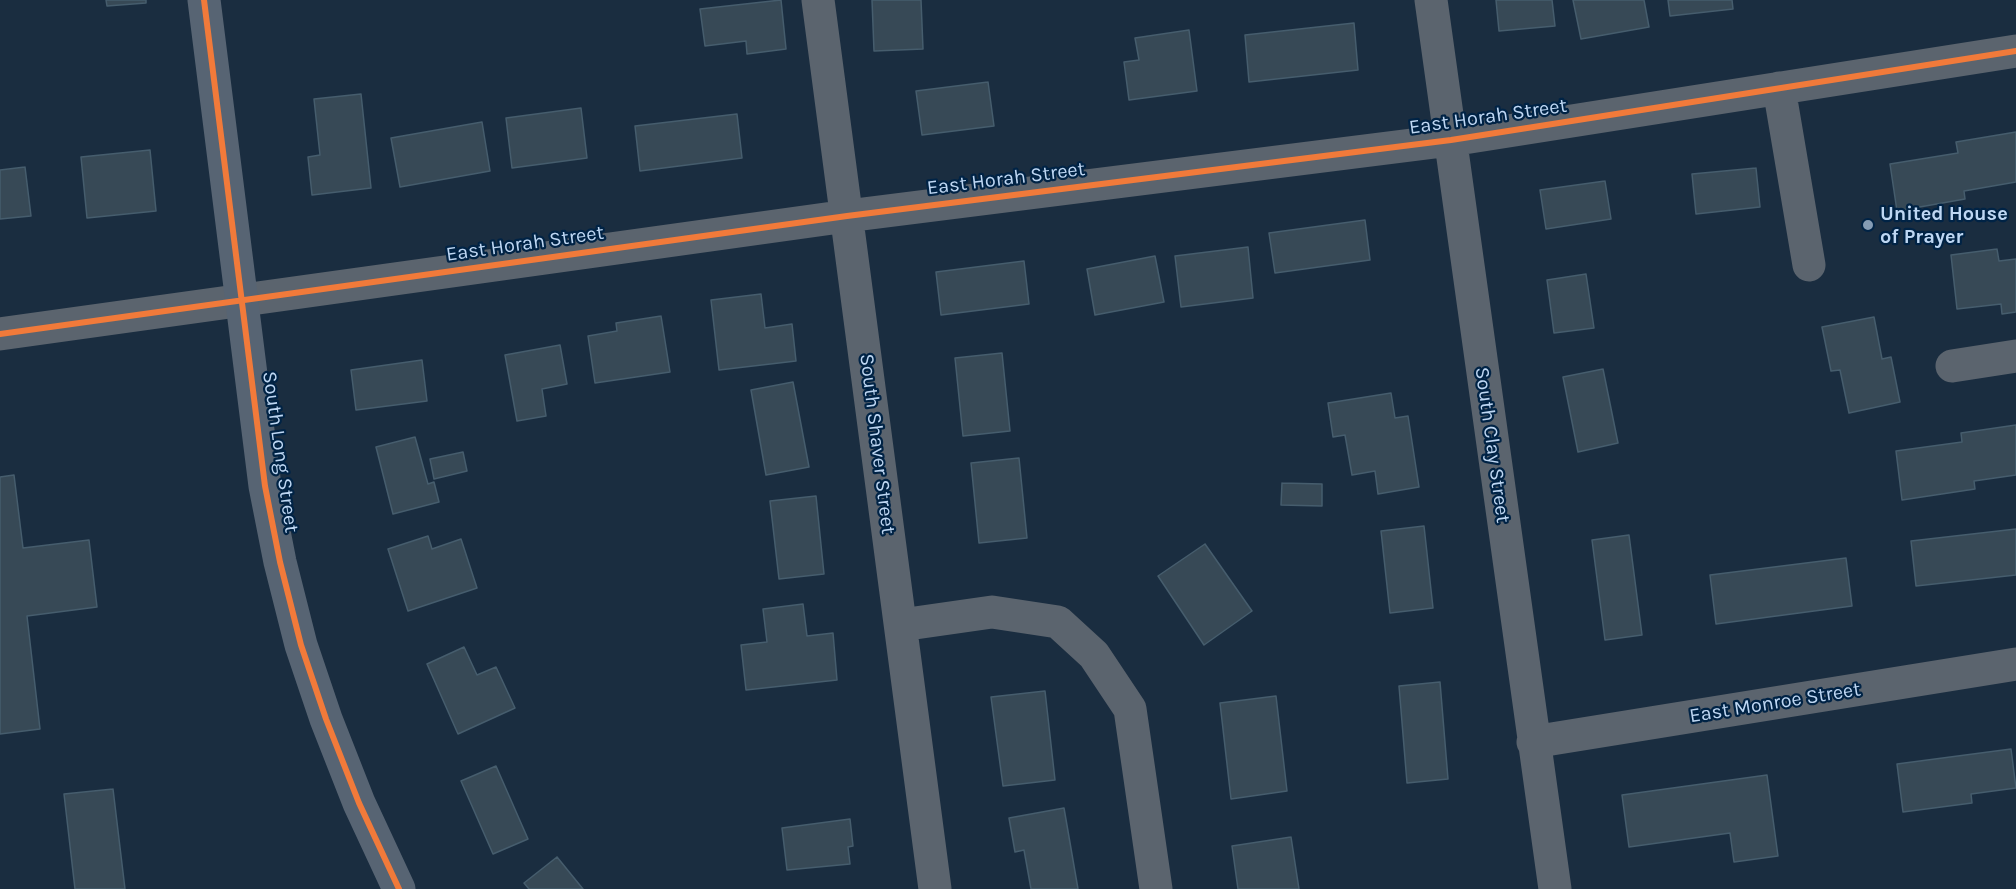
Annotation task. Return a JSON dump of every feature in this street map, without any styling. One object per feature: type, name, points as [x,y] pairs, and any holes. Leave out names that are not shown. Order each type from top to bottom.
[{"type":"main road","name":"South Long Street","points":[[204,0],[266,486],[280,562],[301,645],[359,803],[399,889]]},
{"type":"street","name":"South Shaver Street","points":[[818,0],[935,889]]},
{"type":"street","name":"South Clay Street","points":[[1431,0],[1555,889]]},
{"type":"street","name":"East Horah Street","points":[[0,334],[847,216],[1451,140],[2016,51]]},
{"type":"street","points":[[1779,88],[1809,265]]},
{"type":"street","points":[[1952,366],[2016,356]]},
{"type":"street","points":[[901,625],[992,612],[1003,613],[1058,622],[1094,654],[1130,709],[1156,889]]},
{"type":"street","name":"East Monroe Street","points":[[1533,742],[2016,664]]},
{"type":"building","points":[[106,0],[146,0],[146,3],[107,6]]},
{"type":"building","points":[[781,0],[786,49],[747,54],[746,41],[705,46],[700,9]]},
{"type":"building","points":[[872,0],[921,0],[923,49],[874,51]]},
{"type":"building","points":[[1496,0],[1552,0],[1555,26],[1499,31]]},
{"type":"building","points":[[1573,0],[1644,0],[1649,27],[1581,39]]},
{"type":"building","points":[[1668,0],[1732,0],[1733,9],[1670,16]]},
{"type":"building","points":[[1354,23],[1358,70],[1249,82],[1245,35]]},
{"type":"building","points":[[1189,30],[1197,91],[1129,100],[1124,62],[1139,60],[1135,38]]},
{"type":"building","points":[[988,82],[994,126],[922,135],[916,91]]},
{"type":"building","points":[[361,94],[371,188],[312,195],[308,157],[320,155],[314,99]]},
{"type":"building","points":[[581,108],[587,158],[512,168],[506,118]]},
{"type":"building","points":[[737,114],[742,158],[640,171],[635,126]]},
{"type":"building","points":[[482,122],[490,171],[400,187],[391,138]]},
{"type":"building","points":[[2016,132],[2016,182],[1964,191],[1965,199],[1897,211],[1890,164],[1958,153],[1956,142]]},
{"type":"building","points":[[150,150],[156,211],[87,218],[81,157]]},
{"type":"building","points":[[25,167],[31,216],[0,219],[0,170]]},
{"type":"building","points":[[1756,168],[1760,207],[1696,214],[1692,174]]},
{"type":"building","points":[[1605,181],[1611,219],[1546,229],[1540,190]]},
{"type":"building","points":[[1365,220],[1370,260],[1275,273],[1269,233]]},
{"type":"building","points":[[1248,247],[1253,298],[1181,307],[1175,256]]},
{"type":"building","points":[[1997,249],[1999,261],[2016,259],[2016,312],[2002,314],[2001,304],[1957,309],[1951,255]]},
{"type":"building","points":[[1155,256],[1164,302],[1095,315],[1087,269]]},
{"type":"building","points":[[1024,261],[1029,304],[941,315],[936,272]]},
{"type":"building","points":[[1586,274],[1594,328],[1554,333],[1547,280]]},
{"type":"building","points":[[761,294],[765,328],[792,324],[796,361],[719,370],[711,300]]},
{"type":"building","points":[[661,316],[670,372],[595,383],[588,336],[617,331],[616,323]]},
{"type":"building","points":[[1874,317],[1882,359],[1891,357],[1900,402],[1849,413],[1840,370],[1831,371],[1822,327]]},
{"type":"building","points":[[560,345],[567,384],[542,389],[546,416],[517,421],[505,355]]},
{"type":"building","points":[[1002,353],[1010,431],[963,436],[955,358]]},
{"type":"building","points":[[422,360],[427,401],[356,410],[351,370]]},
{"type":"building","points":[[1603,369],[1618,443],[1578,452],[1563,377]]},
{"type":"building","points":[[793,382],[809,467],[766,475],[751,390]]},
{"type":"building","points":[[1391,393],[1395,418],[1408,416],[1419,487],[1378,494],[1375,471],[1352,475],[1345,435],[1333,437],[1328,403]]},
{"type":"building","points":[[2016,425],[2016,475],[1974,481],[1975,489],[1902,500],[1896,451],[1962,442],[1961,433]]},
{"type":"building","points":[[415,437],[428,484],[434,482],[439,502],[393,514],[376,447]]},
{"type":"building","points":[[463,452],[467,471],[434,479],[430,459]]},
{"type":"building","points":[[1019,458],[1027,538],[979,543],[971,463]]},
{"type":"building","points":[[14,475],[23,548],[89,540],[97,607],[27,616],[40,729],[0,734],[0,477]]},
{"type":"building","points":[[1282,483],[1322,484],[1322,506],[1281,505]]},
{"type":"building","points":[[816,496],[824,574],[779,579],[770,501]]},
{"type":"building","points":[[1424,526],[1433,608],[1390,613],[1381,531]]},
{"type":"building","points":[[2016,529],[2016,575],[1916,586],[1911,541]]},
{"type":"building","points":[[1629,535],[1642,635],[1605,640],[1592,540]]},
{"type":"building","points":[[428,536],[432,549],[461,539],[477,588],[408,611],[388,549]]},
{"type":"building","points":[[1205,544],[1252,611],[1204,645],[1158,576]]},
{"type":"building","points":[[1846,558],[1852,606],[1716,624],[1710,575]]},
{"type":"building","points":[[803,604],[807,636],[833,633],[837,680],[746,690],[741,645],[767,642],[763,609]]},
{"type":"building","points":[[464,647],[477,675],[496,667],[515,708],[458,734],[427,664]]},
{"type":"building","points":[[1440,682],[1448,779],[1407,783],[1399,686]]},
{"type":"building","points":[[1045,691],[1055,780],[1003,786],[991,697]]},
{"type":"building","points":[[1276,696],[1287,791],[1231,799],[1220,703]]},
{"type":"building","points":[[2011,749],[2016,788],[1971,794],[1972,803],[1903,812],[1897,764]]},
{"type":"building","points":[[496,766],[528,839],[493,854],[461,781]]},
{"type":"building","points":[[1767,775],[1778,856],[1734,862],[1730,833],[1629,847],[1622,795]]},
{"type":"building","points":[[113,789],[125,889],[75,889],[64,794]]},
{"type":"building","points":[[1064,808],[1078,889],[1031,889],[1024,850],[1015,852],[1009,818]]},
{"type":"building","points":[[850,819],[853,846],[848,847],[850,864],[787,870],[782,828]]},
{"type":"building","points":[[1291,837],[1299,889],[1238,889],[1232,846]]},
{"type":"building","points":[[557,857],[583,889],[529,889],[524,883]]},
{"type":"cycle path","points":[[204,0],[265,486],[280,562],[301,645],[326,719],[359,803],[399,889]]},
{"type":"cycle path","points":[[0,334],[847,216],[1451,140],[2016,51]]},
{"type":"place","name":"United House of Prayer","points":[[1868,225]]}]
